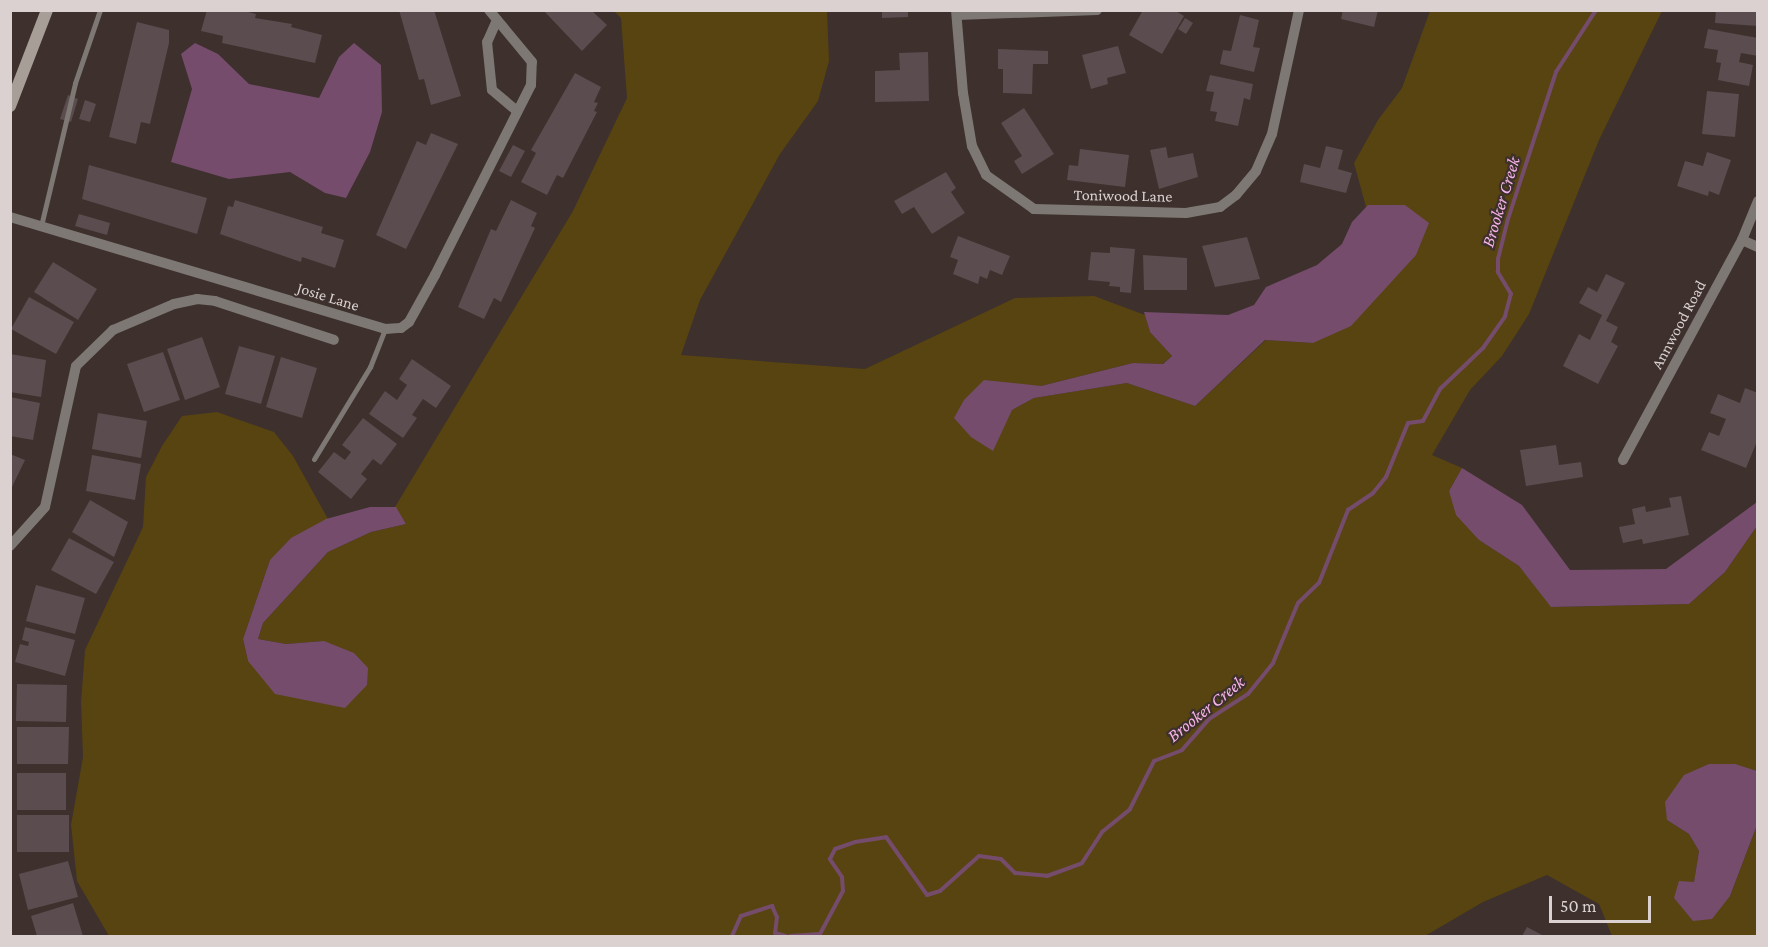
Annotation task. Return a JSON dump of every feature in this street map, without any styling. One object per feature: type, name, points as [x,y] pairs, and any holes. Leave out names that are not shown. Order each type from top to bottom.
[{"type":"street","points":[[10,106],[47,10]]},
{"type":"street","points":[[385,329],[409,322],[531,85],[532,62],[489,10]]},
{"type":"street","points":[[956,13],[1097,10]]},
{"type":"street","name":"Toniwood Lane","points":[[956,13],[963,93],[972,146],[986,175],[1035,209],[1186,213],[1220,207],[1236,195],[1256,171],[1272,134],[1299,10]]},
{"type":"street","points":[[497,20],[487,42],[492,90],[517,111]]},
{"type":"street","name":"Annwood Road","points":[[1623,460],[1742,240],[1758,201]]},
{"type":"street","name":"Josie Lane","points":[[10,217],[385,329]]},
{"type":"street","points":[[1742,240],[1758,247]]},
{"type":"street","points":[[10,546],[45,507],[76,366],[113,330],[174,304],[197,299],[215,301],[334,340]]},
{"type":"lane","points":[[40,226],[75,83],[100,10]]},
{"type":"lane","points":[[314,459],[370,368],[385,329]]},
{"type":"shaded area","points":[[614,11],[827,11],[829,61],[818,101],[780,154],[700,300],[681,355],[865,369],[1015,298],[1094,296],[1145,315],[1150,332],[1172,356],[1162,364],[1133,363],[1041,386],[1012,410],[1034,398],[1127,383],[1195,406],[1266,340],[1313,343],[1405,205],[1366,207],[1354,163],[1378,120],[1402,88],[1430,11],[1662,11],[1599,140],[1529,314],[1502,356],[1470,390],[1432,455],[1462,468],[1449,491],[1479,540],[1519,566],[1552,607],[1689,604],[1725,572],[1757,526],[1757,771],[1735,765],[1667,820],[1689,834],[1699,851],[1694,882],[1730,896],[1757,825],[1757,936],[1612,936],[1599,904],[1547,875],[1483,902],[1425,936],[109,936],[77,881],[71,825],[83,757],[81,702],[85,650],[143,527],[146,477],[162,446],[182,416],[217,412],[274,432],[293,456],[328,519],[270,560],[243,639],[248,661],[324,641],[286,644],[258,639],[263,623],[328,552],[371,532],[406,524],[395,507],[573,211],[627,98],[621,18]]},
{"type":"shaded area","points":[[195,43],[218,54],[249,84],[319,98],[339,57],[354,43],[381,65],[382,112],[370,152],[346,198],[325,193],[290,172],[229,179],[171,162],[192,89],[181,54]]},
{"type":"shaded area","points":[[1368,205],[1405,205],[1429,223],[1416,255],[1351,326],[1313,343],[1265,340],[1195,406],[1127,383],[1034,398],[1012,410],[993,451],[971,437],[954,418],[964,400],[984,380],[1041,386],[1133,363],[1163,364],[1172,356],[1150,332],[1144,312],[1228,315],[1254,305],[1266,287],[1317,265],[1342,244],[1352,222]]},
{"type":"shaded area","points":[[1462,468],[1522,505],[1570,570],[1666,569],[1757,502],[1757,526],[1725,572],[1689,604],[1551,607],[1519,566],[1479,540],[1456,515],[1449,491]]},
{"type":"shaded area","points":[[370,507],[396,507],[406,524],[371,532],[328,552],[263,623],[258,639],[286,644],[324,641],[354,653],[368,668],[367,685],[345,708],[275,694],[248,661],[243,639],[270,560],[291,538],[326,519]]},
{"type":"shaded area","points":[[1709,764],[1735,764],[1757,771],[1757,825],[1730,896],[1712,919],[1693,921],[1674,898],[1679,881],[1694,882],[1699,851],[1689,834],[1667,820],[1665,802],[1684,775]]},
{"type":"building","points":[[207,10],[241,10],[256,14],[255,18],[292,24],[291,27],[322,35],[315,63],[222,43],[223,36],[201,31]]},
{"type":"building","points":[[399,10],[434,10],[461,96],[431,105],[424,79],[419,80]]},
{"type":"building","points":[[543,10],[591,10],[607,25],[582,51]]},
{"type":"building","points":[[882,10],[908,10],[908,17],[882,18]]},
{"type":"building","points":[[1143,10],[1174,10],[1184,16],[1162,54],[1129,35]]},
{"type":"building","points":[[1343,10],[1378,10],[1374,27],[1341,19]]},
{"type":"building","points":[[1716,10],[1758,10],[1758,26],[1715,23]]},
{"type":"building","points":[[1240,15],[1259,20],[1253,47],[1260,48],[1254,72],[1220,64],[1223,50],[1231,51]]},
{"type":"building","points":[[1185,18],[1193,23],[1186,34],[1178,29]]},
{"type":"building","points":[[137,22],[169,30],[169,43],[150,124],[141,122],[136,144],[109,137]]},
{"type":"building","points":[[1708,29],[1758,38],[1758,56],[1741,53],[1739,62],[1753,65],[1749,86],[1718,80],[1721,63],[1716,62],[1718,50],[1704,48]]},
{"type":"building","points":[[1118,46],[1126,73],[1107,78],[1108,84],[1091,89],[1082,55]]},
{"type":"building","points":[[998,49],[1048,51],[1048,64],[1033,64],[1032,94],[1003,93],[1003,69],[998,69]]},
{"type":"building","points":[[928,52],[929,101],[875,102],[875,71],[900,70],[899,53]]},
{"type":"building","points":[[575,73],[601,87],[594,102],[598,103],[594,111],[597,112],[563,178],[557,175],[547,195],[521,182],[536,153],[531,150]]},
{"type":"building","points":[[1210,75],[1253,84],[1250,100],[1244,98],[1238,126],[1215,121],[1217,112],[1210,111],[1214,92],[1206,91]]},
{"type":"building","points":[[1707,91],[1739,94],[1735,137],[1702,134]]},
{"type":"building","points":[[68,95],[78,99],[71,122],[60,119]]},
{"type":"building","points":[[85,100],[96,104],[90,122],[79,119]]},
{"type":"building","points":[[1024,108],[1054,154],[1022,174],[1014,161],[1022,156],[1001,123]]},
{"type":"building","points":[[431,133],[458,144],[406,249],[376,235],[417,141],[426,145]]},
{"type":"building","points":[[513,145],[525,151],[511,177],[499,171]]},
{"type":"building","points":[[1326,146],[1343,150],[1338,169],[1352,173],[1346,193],[1300,182],[1304,164],[1320,168]]},
{"type":"building","points":[[1166,147],[1168,158],[1193,153],[1198,177],[1159,189],[1150,150]]},
{"type":"building","points":[[1080,149],[1129,155],[1125,187],[1067,180],[1069,165],[1078,166]]},
{"type":"building","points":[[1707,152],[1731,160],[1719,195],[1709,191],[1708,196],[1677,186],[1685,161],[1703,166]]},
{"type":"building","points":[[89,165],[207,198],[197,234],[82,199]]},
{"type":"building","points":[[946,172],[956,188],[951,192],[965,213],[932,234],[914,207],[902,214],[894,201]]},
{"type":"building","points":[[235,200],[323,227],[321,233],[344,240],[335,268],[302,257],[301,262],[220,234],[228,206],[233,207]]},
{"type":"building","points":[[511,200],[537,213],[531,226],[535,228],[501,302],[494,298],[484,319],[458,307],[491,229],[496,231]]},
{"type":"building","points":[[79,214],[110,223],[107,235],[75,226]]},
{"type":"building","points":[[958,236],[1010,256],[1002,275],[990,270],[987,279],[980,276],[978,284],[953,274],[958,260],[950,257]]},
{"type":"building","points":[[1247,237],[1260,279],[1215,287],[1202,246]]},
{"type":"building","points":[[1110,247],[1135,249],[1131,293],[1120,292],[1120,287],[1109,286],[1110,282],[1088,280],[1091,252],[1110,253]]},
{"type":"building","points":[[1143,255],[1187,258],[1187,290],[1144,290]]},
{"type":"building","points":[[53,262],[97,289],[78,320],[34,292]]},
{"type":"building","points":[[1606,274],[1625,283],[1606,321],[1618,327],[1611,342],[1618,346],[1598,384],[1563,366],[1579,334],[1590,340],[1602,315],[1579,303],[1588,287],[1597,292]]},
{"type":"building","points":[[29,297],[74,322],[56,354],[11,329]]},
{"type":"building","points":[[202,337],[220,387],[185,400],[167,349]]},
{"type":"building","points":[[239,346],[275,356],[261,404],[225,394]]},
{"type":"building","points":[[163,352],[180,400],[144,412],[127,364]]},
{"type":"building","points":[[10,354],[46,360],[41,397],[10,392]]},
{"type":"building","points":[[281,357],[317,368],[302,418],[266,407]]},
{"type":"building","points":[[412,359],[451,386],[436,408],[423,399],[412,415],[417,418],[403,438],[369,414],[385,391],[397,400],[407,385],[399,379]]},
{"type":"building","points":[[1745,388],[1758,393],[1758,439],[1746,468],[1701,450],[1709,432],[1719,436],[1726,419],[1710,413],[1718,394],[1740,403]]},
{"type":"building","points":[[10,397],[40,403],[33,440],[10,436]]},
{"type":"building","points":[[98,413],[147,421],[141,458],[92,449]]},
{"type":"building","points":[[363,418],[397,444],[381,465],[373,459],[361,474],[367,479],[351,499],[318,472],[334,452],[345,460],[351,452],[342,445]]},
{"type":"building","points":[[1556,445],[1559,465],[1581,462],[1583,477],[1526,486],[1520,450]]},
{"type":"building","points":[[10,454],[25,460],[10,491]]},
{"type":"building","points":[[92,455],[141,464],[135,500],[86,491]]},
{"type":"building","points":[[1681,496],[1689,535],[1643,544],[1642,539],[1623,543],[1619,527],[1635,524],[1632,509],[1645,506],[1646,512],[1671,507],[1669,498]]},
{"type":"building","points":[[90,500],[128,522],[114,557],[72,532]]},
{"type":"building","points":[[69,538],[114,562],[96,594],[51,570]]},
{"type":"building","points":[[36,585],[85,598],[75,634],[26,621]]},
{"type":"building","points":[[25,627],[75,640],[65,676],[15,662],[20,644],[28,646],[29,642],[22,640]]},
{"type":"building","points":[[17,684],[67,685],[66,722],[16,721]]},
{"type":"building","points":[[17,727],[69,727],[68,764],[17,764]]},
{"type":"building","points":[[17,773],[66,773],[66,810],[17,810]]},
{"type":"building","points":[[17,815],[69,815],[69,852],[17,852]]},
{"type":"building","points":[[68,861],[78,897],[28,910],[19,874]]},
{"type":"building","points":[[73,903],[83,936],[37,936],[31,916]]},
{"type":"building","points":[[1527,927],[1544,936],[1522,936]]},
{"type":"waterway","name":"Brooker Creek","points":[[790,936],[820,934],[843,891],[842,877],[830,859],[835,849],[855,842],[886,837],[927,895],[940,891],[979,856],[1001,859],[1015,873],[1047,876],[1082,863],[1102,832],[1130,809],[1154,761],[1182,750],[1209,719],[1248,694],[1273,663],[1298,603],[1319,583],[1348,510],[1373,493],[1386,477],[1408,423],[1423,421],[1440,389],[1483,348],[1505,316],[1511,294],[1498,272],[1498,259],[1508,219],[1556,72],[1596,10]]},
{"type":"waterway","name":"Brooker Creek","points":[[732,936],[741,916],[772,906],[777,917],[775,933],[786,936]]}]
